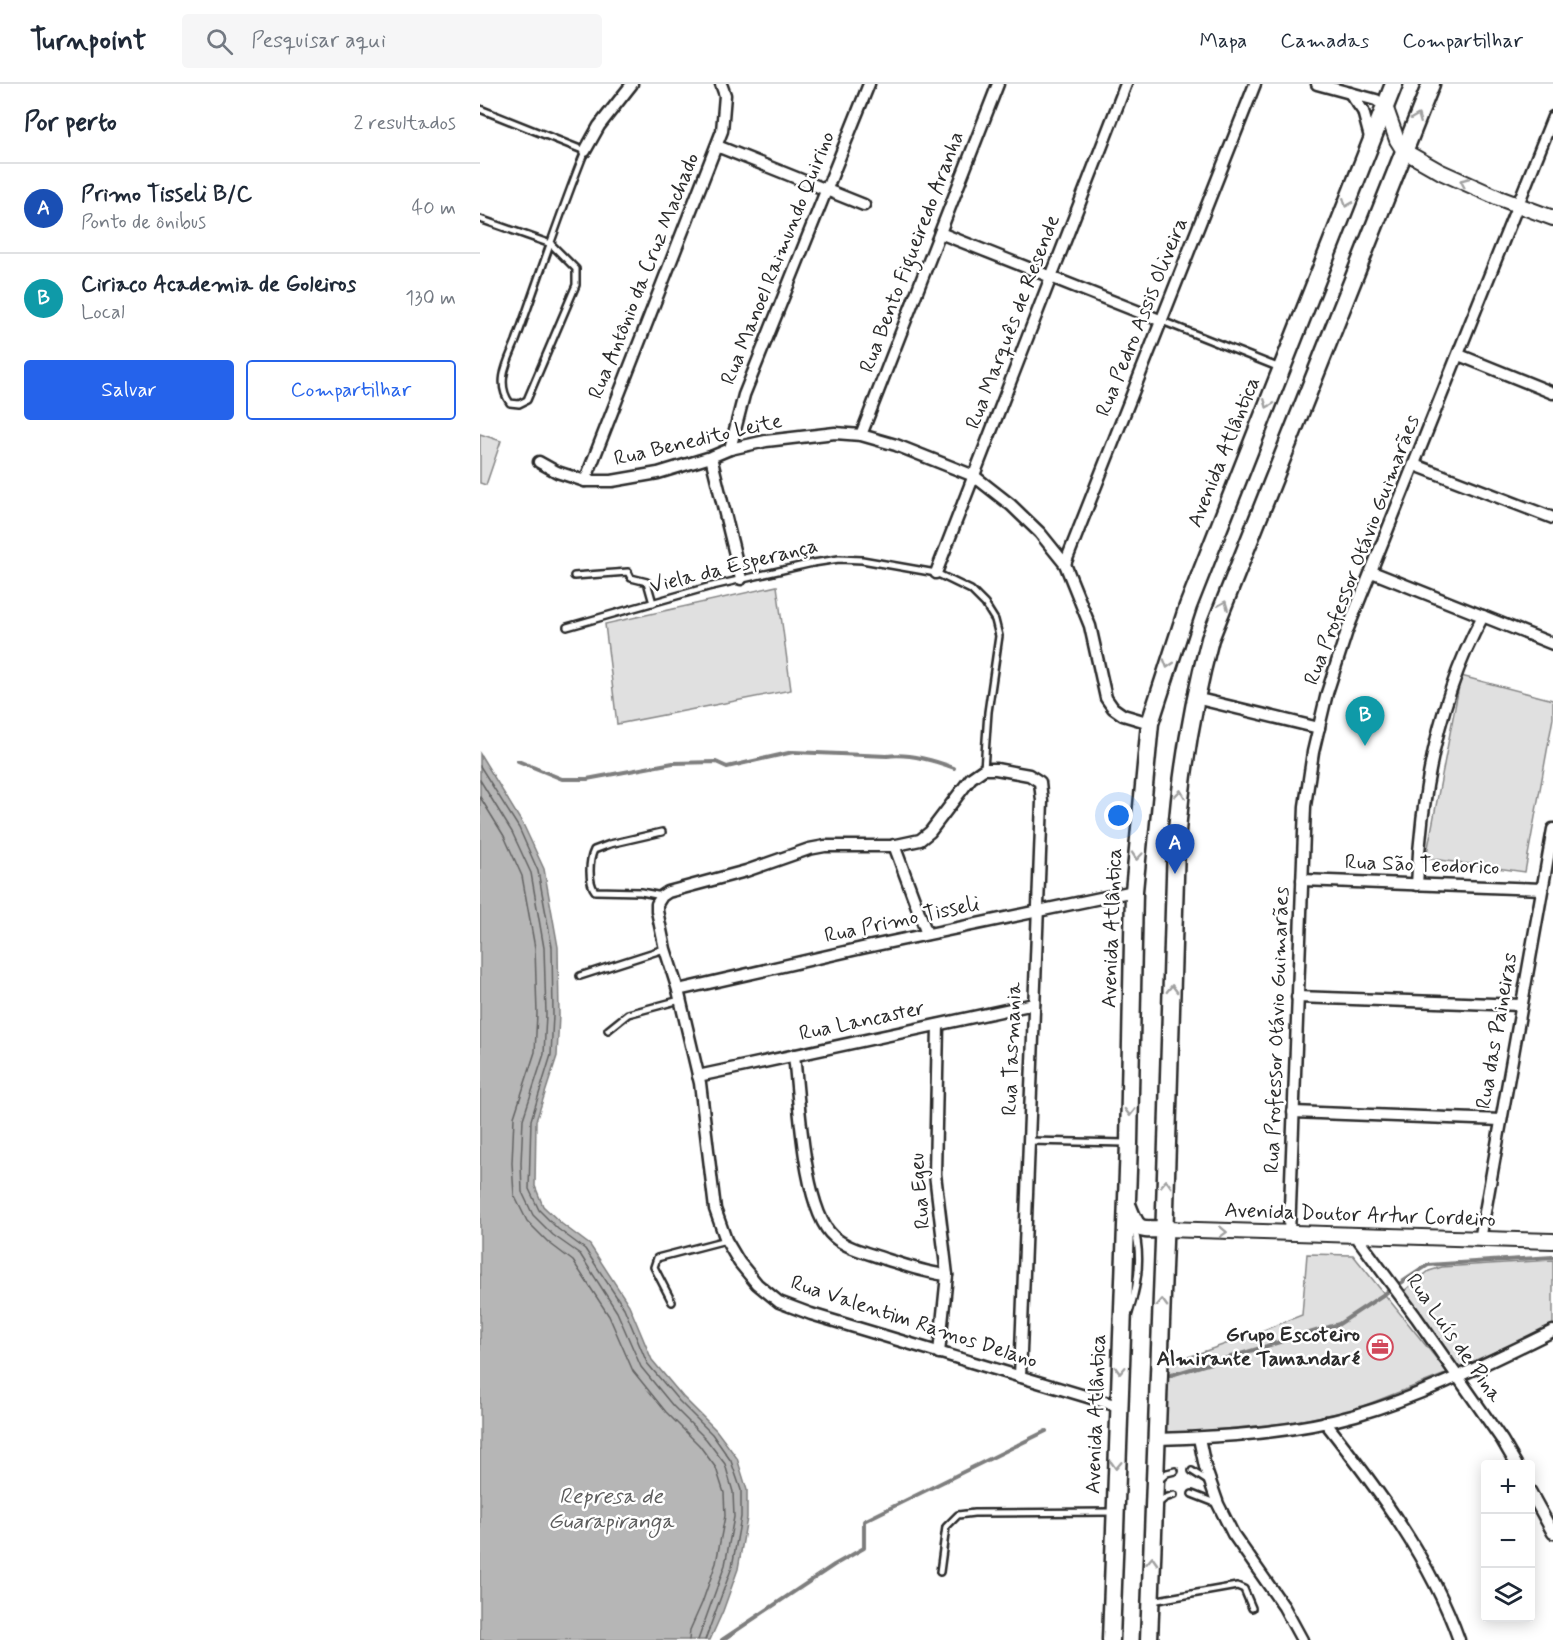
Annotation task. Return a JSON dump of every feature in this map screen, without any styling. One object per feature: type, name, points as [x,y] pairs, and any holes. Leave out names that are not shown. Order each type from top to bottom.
[{"type":"main road","name":"Avenida Atlântica","points":[[1111,1640],[1129,1143],[1134,891],[1150,723],[1188,606],[1394,84]]},
{"type":"main road","points":[[1149,1640],[1165,1229],[1176,844],[1179,796],[1195,698],[1210,639],[1431,84]]},
{"type":"main road","points":[[1127,1203],[1136,1226],[1140,1229],[1165,1229]]},
{"type":"street","points":[[585,151],[599,126],[632,84]]},
{"type":"street","name":"Rua Antônio da Cruz Machado","points":[[585,481],[717,146],[724,117],[725,95],[721,84]]},
{"type":"street","name":"Rua Manoel Raimundo Quirino","points":[[730,449],[744,395],[869,84]]},
{"type":"street","name":"Rua Bento Figueiredo Aranha","points":[[861,435],[998,84]]},
{"type":"street","name":"Rua Marquês de Resende","points":[[936,573],[1126,84]]},
{"type":"street","name":"Rua Pedro Assis Oliveira","points":[[1065,564],[1255,84]]},
{"type":"street","points":[[1317,84],[1376,100],[1385,106],[1397,140],[1404,151],[1440,172],[1553,218]]},
{"type":"street","points":[[1350,93],[1363,111],[1371,142]]},
{"type":"street","name":"Rua Professor Otávio Guimarães","points":[[1289,1234],[1305,806],[1327,693],[1340,652],[1553,117]]},
{"type":"street","points":[[717,146],[864,206]]},
{"type":"street","points":[[940,233],[1162,321]]},
{"type":"street","points":[[1459,355],[1553,393]]},
{"type":"street","name":"Rua Benedito Leite","points":[[539,462],[557,472],[585,481],[612,481],[658,472],[711,457],[730,449],[766,441],[822,434],[861,435],[904,448],[974,476],[1011,505],[1040,533],[1065,564],[1090,626],[1106,698],[1113,708],[1123,715],[1150,723]]},
{"type":"street","points":[[711,457],[741,579]]},
{"type":"street","points":[[1415,465],[1553,518]]},
{"type":"street","points":[[1372,572],[1553,644]]},
{"type":"street","points":[[1417,885],[1424,800],[1432,757],[1453,685],[1473,633],[1483,616]]},
{"type":"street","points":[[1195,698],[1319,728]]},
{"type":"street","points":[[662,896],[676,889],[746,871],[808,849],[825,846],[894,845],[920,840],[949,814],[971,778],[984,769]]},
{"type":"street","name":"Rua Tasmania","points":[[984,769],[1029,775],[1040,782],[1042,821],[1020,1377]]},
{"type":"street","name":"Rua das Paineiras","points":[[1480,1240],[1553,829]]},
{"type":"street","points":[[894,845],[927,934]]},
{"type":"street","name":"Rua São Teodorico","points":[[1302,880],[1542,889]]},
{"type":"street","name":"Rua Primo Tisseli","points":[[679,995],[927,934],[1134,891]]},
{"type":"street","name":"Rua Valentim Ramos Delano","points":[[662,896],[657,904],[657,911],[698,1076],[715,1209],[726,1240],[739,1262],[757,1284],[779,1302],[811,1314],[1118,1406]]},
{"type":"street","points":[[1297,997],[1521,1005]]},
{"type":"street","name":"Rua Lancaster","points":[[698,1076],[1034,1004]]},
{"type":"street","name":"Rua Egeu","points":[[938,1025],[935,1174],[947,1275],[939,1353]]},
{"type":"street","points":[[794,1056],[808,1182],[813,1203],[823,1224],[832,1236],[845,1245],[915,1269],[947,1275]]},
{"type":"street","points":[[1293,1112],[1501,1120]]},
{"type":"street","name":"Avenida Doutor Artur Cordeiro","points":[[1165,1229],[1553,1241]]},
{"type":"street","name":"Rua Luís de Pina","points":[[1356,1236],[1416,1317],[1502,1440],[1513,1460]]},
{"type":"street","points":[[1157,1439],[1199,1438],[1276,1431],[1325,1422],[1380,1407],[1458,1377],[1553,1331]]},
{"type":"street","points":[[1325,1422],[1382,1495],[1428,1572],[1459,1640]]},
{"type":"street","points":[[1199,1438],[1210,1483],[1233,1534],[1284,1607],[1302,1640]]},
{"type":"street","points":[[1535,1500],[1553,1533]]},
{"type":"lane","points":[[480,109],[585,151],[550,244],[505,371],[503,394],[510,403],[519,404],[527,400],[576,285],[576,269],[550,244],[480,219]]},
{"type":"lane","points":[[1162,321],[1282,369]]},
{"type":"lane","name":"Viela da Esperança","points":[[567,627],[741,579],[813,562],[839,559],[862,560],[936,573],[971,590],[985,604],[995,621],[999,636],[988,712],[984,769]]},
{"type":"lane","points":[[574,576],[628,572],[631,578],[647,582],[652,603]]},
{"type":"lane","points":[[662,832],[594,850],[591,857],[591,887],[595,891],[641,892],[662,896]]},
{"type":"lane","points":[[580,976],[665,949]]},
{"type":"lane","points":[[608,1029],[628,1014],[679,995]]},
{"type":"lane","points":[[1028,1141],[1129,1143]]},
{"type":"lane","points":[[672,1302],[654,1267],[657,1258],[726,1240]]},
{"type":"lane","points":[[1156,1483],[1167,1473],[1174,1471]]},
{"type":"lane","points":[[1192,1471],[1210,1483]]},
{"type":"lane","points":[[1192,1494],[1218,1504]]},
{"type":"lane","points":[[1155,1506],[1165,1498],[1174,1495]]},
{"type":"lane","points":[[940,1572],[946,1527],[958,1515],[1115,1512]]},
{"type":"lane","points":[[1150,1601],[1237,1586],[1244,1589],[1252,1608]]},
{"type":"shaded area","points":[[480,434],[501,441],[486,485],[480,483]]},
{"type":"shaded area","points":[[777,586],[791,690],[617,724],[605,624]]},
{"type":"shaded area","points":[[1461,676],[1553,700],[1553,718],[1525,872],[1426,858]]},
{"type":"shaded area","points":[[1307,1254],[1353,1255],[1448,1373],[1353,1410],[1287,1423],[1163,1435],[1165,1365],[1302,1315]]},
{"type":"shaded area","points":[[1553,1260],[1553,1326],[1458,1368],[1404,1291],[1429,1271],[1442,1267]]},
{"type":"water","name":"Represa de Guarapiranga","points":[[480,754],[524,826],[544,869],[558,947],[557,1056],[536,1121],[535,1186],[543,1206],[590,1245],[629,1305],[652,1360],[683,1397],[716,1430],[737,1458],[747,1490],[747,1518],[738,1569],[710,1640],[480,1640]]},
{"type":"waterway","points":[[518,761],[562,779],[587,779],[673,763],[716,762],[727,767],[793,752],[904,755],[954,768]]},
{"type":"waterway","points":[[1168,1376],[1339,1324],[1428,1265],[1553,1257]]},
{"type":"waterway","points":[[722,1640],[834,1565],[864,1548],[864,1521],[1046,1431]]},
{"type":"place","name":"Ciriaco Academia de Goleiros","points":[[1365,746]]},
{"type":"place","name":"Primo Tisseli B/C","points":[[1175,874]]},
{"type":"place","name":"Grupo Escoteiro Almirante Tamandaré","points":[[1380,1347]]}]
